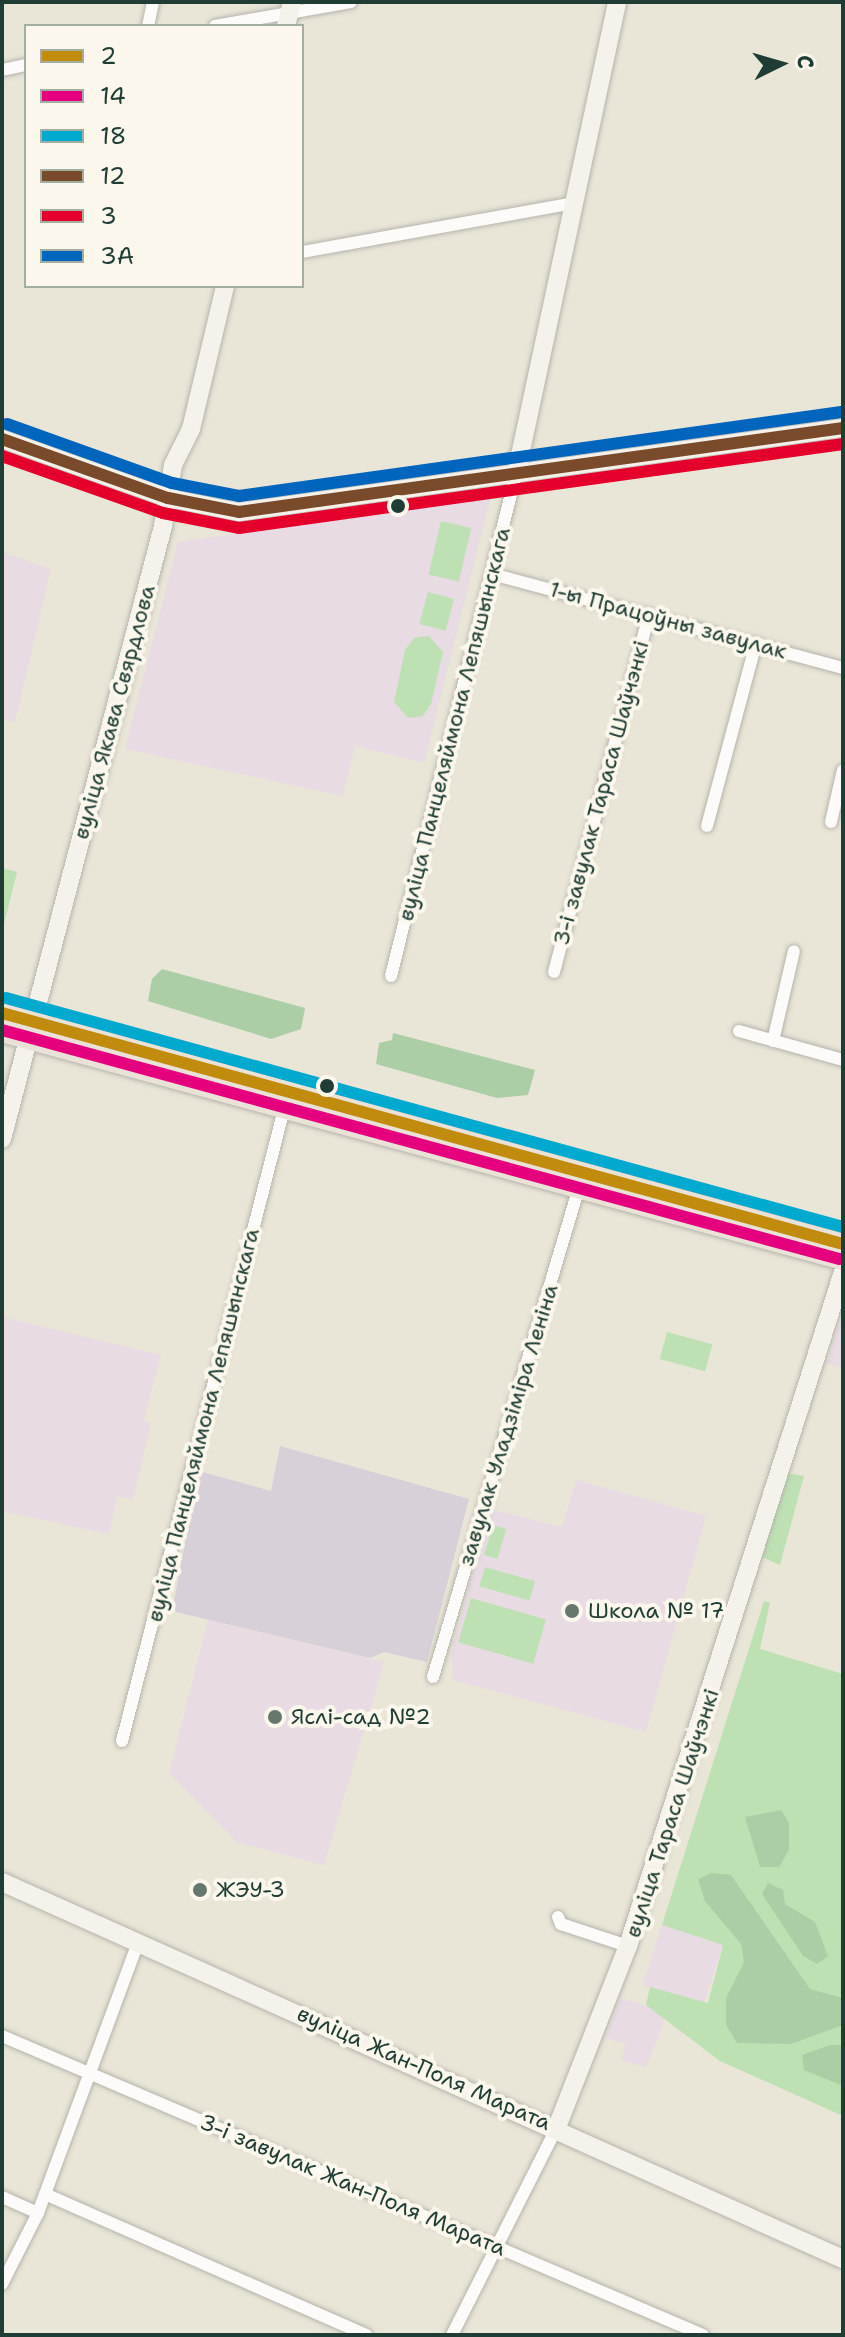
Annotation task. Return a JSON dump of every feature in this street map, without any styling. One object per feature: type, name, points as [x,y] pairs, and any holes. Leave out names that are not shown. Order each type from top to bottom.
[{"type":"main road","points":[[2,1013],[29,1030],[284,1109],[843,1244]]},
{"type":"main road","points":[[2,1032],[29,1030],[581,1181],[843,1260]]},
{"type":"street","points":[[148,24],[153,2]]},
{"type":"street","points":[[226,24],[351,2]]},
{"type":"street","name":"вуліца Панцеляймона Лепяшынскага","points":[[391,976],[516,474],[617,2]]},
{"type":"street","points":[[2,70],[24,65]]},
{"type":"street","points":[[304,252],[575,203]]},
{"type":"street","name":"вуліца Якава Свярдлова","points":[[2,1139],[168,498],[173,465],[191,429],[225,288]]},
{"type":"street","points":[[2,439],[168,498],[239,512],[843,428]]},
{"type":"street","name":"1-ы Працоўны завулак","points":[[492,574],[843,668]]},
{"type":"street","name":"3-і завулак Тараса Шаўчэнкі","points":[[554,972],[649,614]]},
{"type":"street","points":[[707,826],[756,643]]},
{"type":"street","points":[[831,822],[843,770]]},
{"type":"street","points":[[773,1041],[794,951]]},
{"type":"street","points":[[739,1031],[843,1060]]},
{"type":"street","name":"вуліца Панцеляймона Лепяшынскага","points":[[122,1741],[284,1109]]},
{"type":"street","name":"завулак Уладзіміра Леніна","points":[[433,1677],[581,1181]]},
{"type":"street","name":"вуліца Тараса Шаўчэнкі","points":[[452,2335],[557,2127],[628,1946],[843,1272]]},
{"type":"street","name":"вуліца Жан-Поля Марата","points":[[2,1882],[557,2127],[843,2259]]},
{"type":"street","points":[[558,1917],[561,1924],[628,1946]]},
{"type":"street","points":[[2,2284],[38,2213],[138,1942]]},
{"type":"street","name":"3-і завулак Жан-Поля Марата","points":[[2,2036],[703,2335]]},
{"type":"street","points":[[45,2194],[366,2335]]},
{"type":"street","points":[[2,2197],[38,2213]]},
{"type":"shaded area","points":[[491,496],[424,763],[355,746],[343,796],[125,749],[178,542]]},
{"type":"shaded area","points":[[2,552],[51,569],[15,722],[2,719]]},
{"type":"shaded area","points":[[843,1311],[843,1368],[827,1363]]},
{"type":"shaded area","points":[[2,1317],[161,1355],[144,1420],[151,1423],[133,1500],[117,1496],[109,1534],[2,1511]]},
{"type":"shaded area","points":[[280,1446],[469,1499],[427,1662],[384,1652],[370,1658],[176,1612],[173,1606],[199,1471],[271,1491]]},
{"type":"shaded area","name":"Школа № 17","points":[[576,1480],[706,1516],[646,1732],[453,1680],[451,1653],[491,1509],[562,1527]]},
{"type":"shaded area","name":"Яслі-сад №2","points":[[208,1620],[384,1662],[324,1865],[237,1842],[169,1773]]},
{"type":"shaded area","points":[[662,1925],[723,1945],[703,2005],[643,1985]]},
{"type":"shaded area","points":[[620,1998],[658,2009],[665,2020],[646,2067],[621,2060],[626,2044],[606,2038]]},
{"type":"green space","points":[[441,521],[471,528],[459,582],[429,575]]},
{"type":"green space","points":[[428,592],[454,599],[446,631],[419,624]]},
{"type":"green space","points":[[429,636],[443,652],[431,704],[423,716],[408,718],[394,702],[405,650],[414,638]]},
{"type":"green space","points":[[2,868],[17,872],[4,924],[2,924]]},
{"type":"green space","points":[[162,969],[305,1008],[301,1029],[271,1039],[148,1001],[152,979]]},
{"type":"green space","points":[[393,1033],[535,1070],[528,1095],[497,1098],[376,1064],[379,1043],[392,1040]]},
{"type":"green space","points":[[667,1332],[712,1344],[705,1371],[660,1359]]},
{"type":"green space","points":[[787,1473],[804,1476],[780,1565],[762,1557]]},
{"type":"green space","points":[[493,1525],[506,1529],[497,1559],[484,1555]]},
{"type":"green space","points":[[485,1567],[535,1581],[529,1601],[479,1586]]},
{"type":"green space","points":[[471,1598],[546,1619],[533,1664],[458,1642]]},
{"type":"green space","points":[[764,1601],[770,1603],[760,1649],[843,1674],[843,2116],[720,2061],[646,2005],[650,1987],[708,2003],[723,1945],[662,1925]]},
{"type":"green space","points":[[781,1810],[789,1823],[789,1850],[779,1867],[760,1867],[745,1817]]},
{"type":"green space","points":[[712,1873],[731,1875],[810,1989],[843,1998],[843,2025],[791,2044],[737,2043],[726,2025],[726,1998],[744,1962],[741,1944],[705,1901],[698,1879]]},
{"type":"green space","points":[[768,1883],[783,1890],[785,1904],[815,1922],[828,1956],[817,1964],[803,1956],[762,1894]]},
{"type":"green space","points":[[830,2045],[843,2045],[843,2086],[804,2070],[802,2055]]},
{"type":"transit line","name":"3А","points":[[7,424],[172,483],[239,496],[841,412]]},
{"type":"transit line","name":"12","points":[[2,439],[168,498],[239,512],[843,428]]},
{"type":"transit line","name":"3","points":[[2,456],[163,513],[239,528],[843,444]]},
{"type":"transit line","name":"18","points":[[6,998],[843,1227]]},
{"type":"transit line","name":"2","points":[[2,1013],[843,1244]]},
{"type":"transit line","name":"14","points":[[2,1030],[839,1259]]},
{"type":"place","name":"Школа № 17","points":[[572,1611]]},
{"type":"place","name":"Яслі-сад №2","points":[[275,1717]]},
{"type":"place","name":"ЖЭУ-3","points":[[200,1890]]}]
